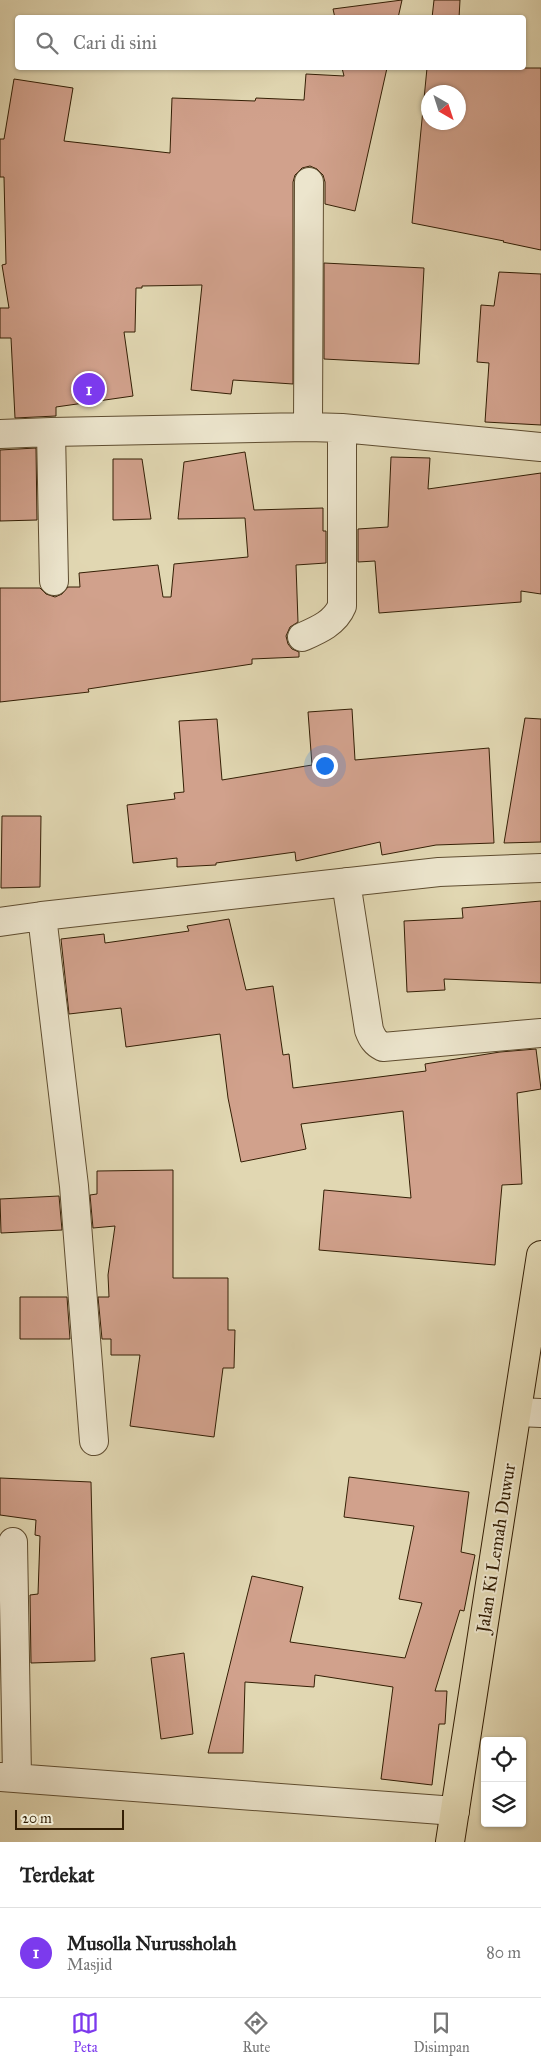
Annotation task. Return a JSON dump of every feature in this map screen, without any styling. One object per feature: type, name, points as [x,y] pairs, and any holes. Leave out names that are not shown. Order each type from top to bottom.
[{"type":"main road","name":"Jalan Ki Lemah Duwur","points":[[450,1842],[529,1412],[541,1255]]},
{"type":"street","points":[[308,427],[309,182]]},
{"type":"street","points":[[0,434],[308,427],[342,428],[541,447]]},
{"type":"street","points":[[302,637],[332,621],[339,615],[342,606],[342,428]]},
{"type":"street","points":[[51,432],[54,581]]},
{"type":"street","points":[[0,922],[439,872],[541,868]]},
{"type":"street","points":[[346,882],[369,1030],[377,1044],[383,1047],[541,1033]]},
{"type":"street","points":[[42,916],[74,1186],[94,1441]]},
{"type":"street","points":[[13,1542],[9,1777],[455,1811]]},
{"type":"building","points":[[402,0],[399,15],[334,15],[333,9]]},
{"type":"building","points":[[434,0],[460,0],[459,15],[432,15]]},
{"type":"building","points":[[526,68],[541,68],[541,250],[412,223],[421,130],[466,130],[466,85],[425,85],[427,70],[526,70]]},
{"type":"building","points":[[342,70],[387,70],[355,211],[325,204],[325,182],[323,175],[317,169],[310,166],[302,168],[295,175],[293,182],[293,384],[233,380],[231,394],[191,390],[202,285],[142,286],[142,288],[136,288],[135,332],[124,332],[133,396],[56,407],[56,416],[15,418],[11,338],[0,338],[0,308],[9,308],[2,265],[6,264],[4,177],[0,177],[0,139],[4,139],[14,79],[73,88],[64,141],[170,153],[172,98],[255,101],[256,98],[304,100],[306,74],[344,76]]},
{"type":"building","points":[[324,263],[424,268],[419,364],[324,359]]},
{"type":"building","points":[[499,272],[541,274],[541,425],[485,422],[489,363],[477,362],[481,305],[494,306]]},
{"type":"building","points":[[36,448],[37,520],[0,521],[0,450]]},
{"type":"building","points":[[245,452],[254,510],[323,508],[323,531],[326,531],[326,563],[296,565],[298,622],[290,627],[286,636],[288,644],[292,649],[299,652],[299,657],[252,659],[252,664],[88,689],[89,692],[0,702],[0,588],[40,588],[46,594],[55,597],[62,594],[68,587],[80,587],[79,573],[158,565],[163,597],[171,597],[174,564],[248,557],[245,518],[178,519],[184,462]]},
{"type":"building","points":[[391,457],[430,458],[428,489],[541,473],[541,594],[521,591],[521,602],[379,613],[375,561],[358,562],[358,529],[388,527]]},
{"type":"building","points":[[113,459],[142,459],[151,519],[113,520]]},
{"type":"building","points":[[352,709],[355,760],[489,748],[494,843],[436,845],[382,855],[380,842],[296,861],[295,852],[216,863],[216,865],[177,867],[177,858],[133,863],[127,805],[175,799],[174,793],[184,792],[179,721],[217,719],[222,780],[312,765],[308,712]]},
{"type":"building","points":[[525,718],[541,719],[541,842],[504,843]]},
{"type":"building","points":[[2,816],[41,816],[40,887],[1,888]]},
{"type":"building","points":[[541,901],[541,983],[444,979],[445,990],[407,992],[404,921],[463,918],[462,908]]},
{"type":"building","points":[[229,919],[246,990],[273,986],[283,1055],[289,1054],[293,1088],[426,1071],[425,1064],[500,1052],[536,1049],[541,1089],[517,1093],[522,1184],[502,1185],[495,1265],[319,1250],[324,1190],[411,1198],[403,1111],[301,1124],[306,1149],[241,1162],[228,1098],[220,1034],[126,1047],[121,1008],[69,1014],[61,939],[104,934],[105,943],[189,931],[187,926]]},
{"type":"building","points":[[173,1170],[173,1278],[228,1278],[228,1330],[235,1330],[234,1368],[223,1368],[214,1437],[130,1426],[140,1355],[111,1355],[111,1339],[102,1339],[98,1297],[109,1297],[108,1275],[115,1226],[93,1228],[90,1195],[97,1194],[97,1171]]},
{"type":"building","points":[[59,1196],[62,1230],[1,1233],[0,1199]]},
{"type":"building","points":[[20,1297],[67,1297],[70,1339],[20,1339]]},
{"type":"building","points":[[349,1477],[469,1492],[461,1552],[475,1555],[464,1611],[460,1610],[435,1691],[447,1691],[445,1724],[439,1724],[432,1785],[381,1779],[393,1687],[315,1675],[314,1687],[245,1682],[243,1753],[208,1753],[252,1576],[303,1587],[290,1642],[405,1658],[422,1603],[399,1599],[414,1526],[344,1517]]},
{"type":"building","points":[[0,1478],[91,1482],[95,1661],[31,1663],[30,1595],[38,1594],[40,1536],[35,1535],[36,1520],[0,1515]]},
{"type":"building","points":[[184,1653],[193,1734],[161,1739],[151,1658]]},
{"type":"place","name":"Musolla Nurussholah","points":[[89,389]]}]
